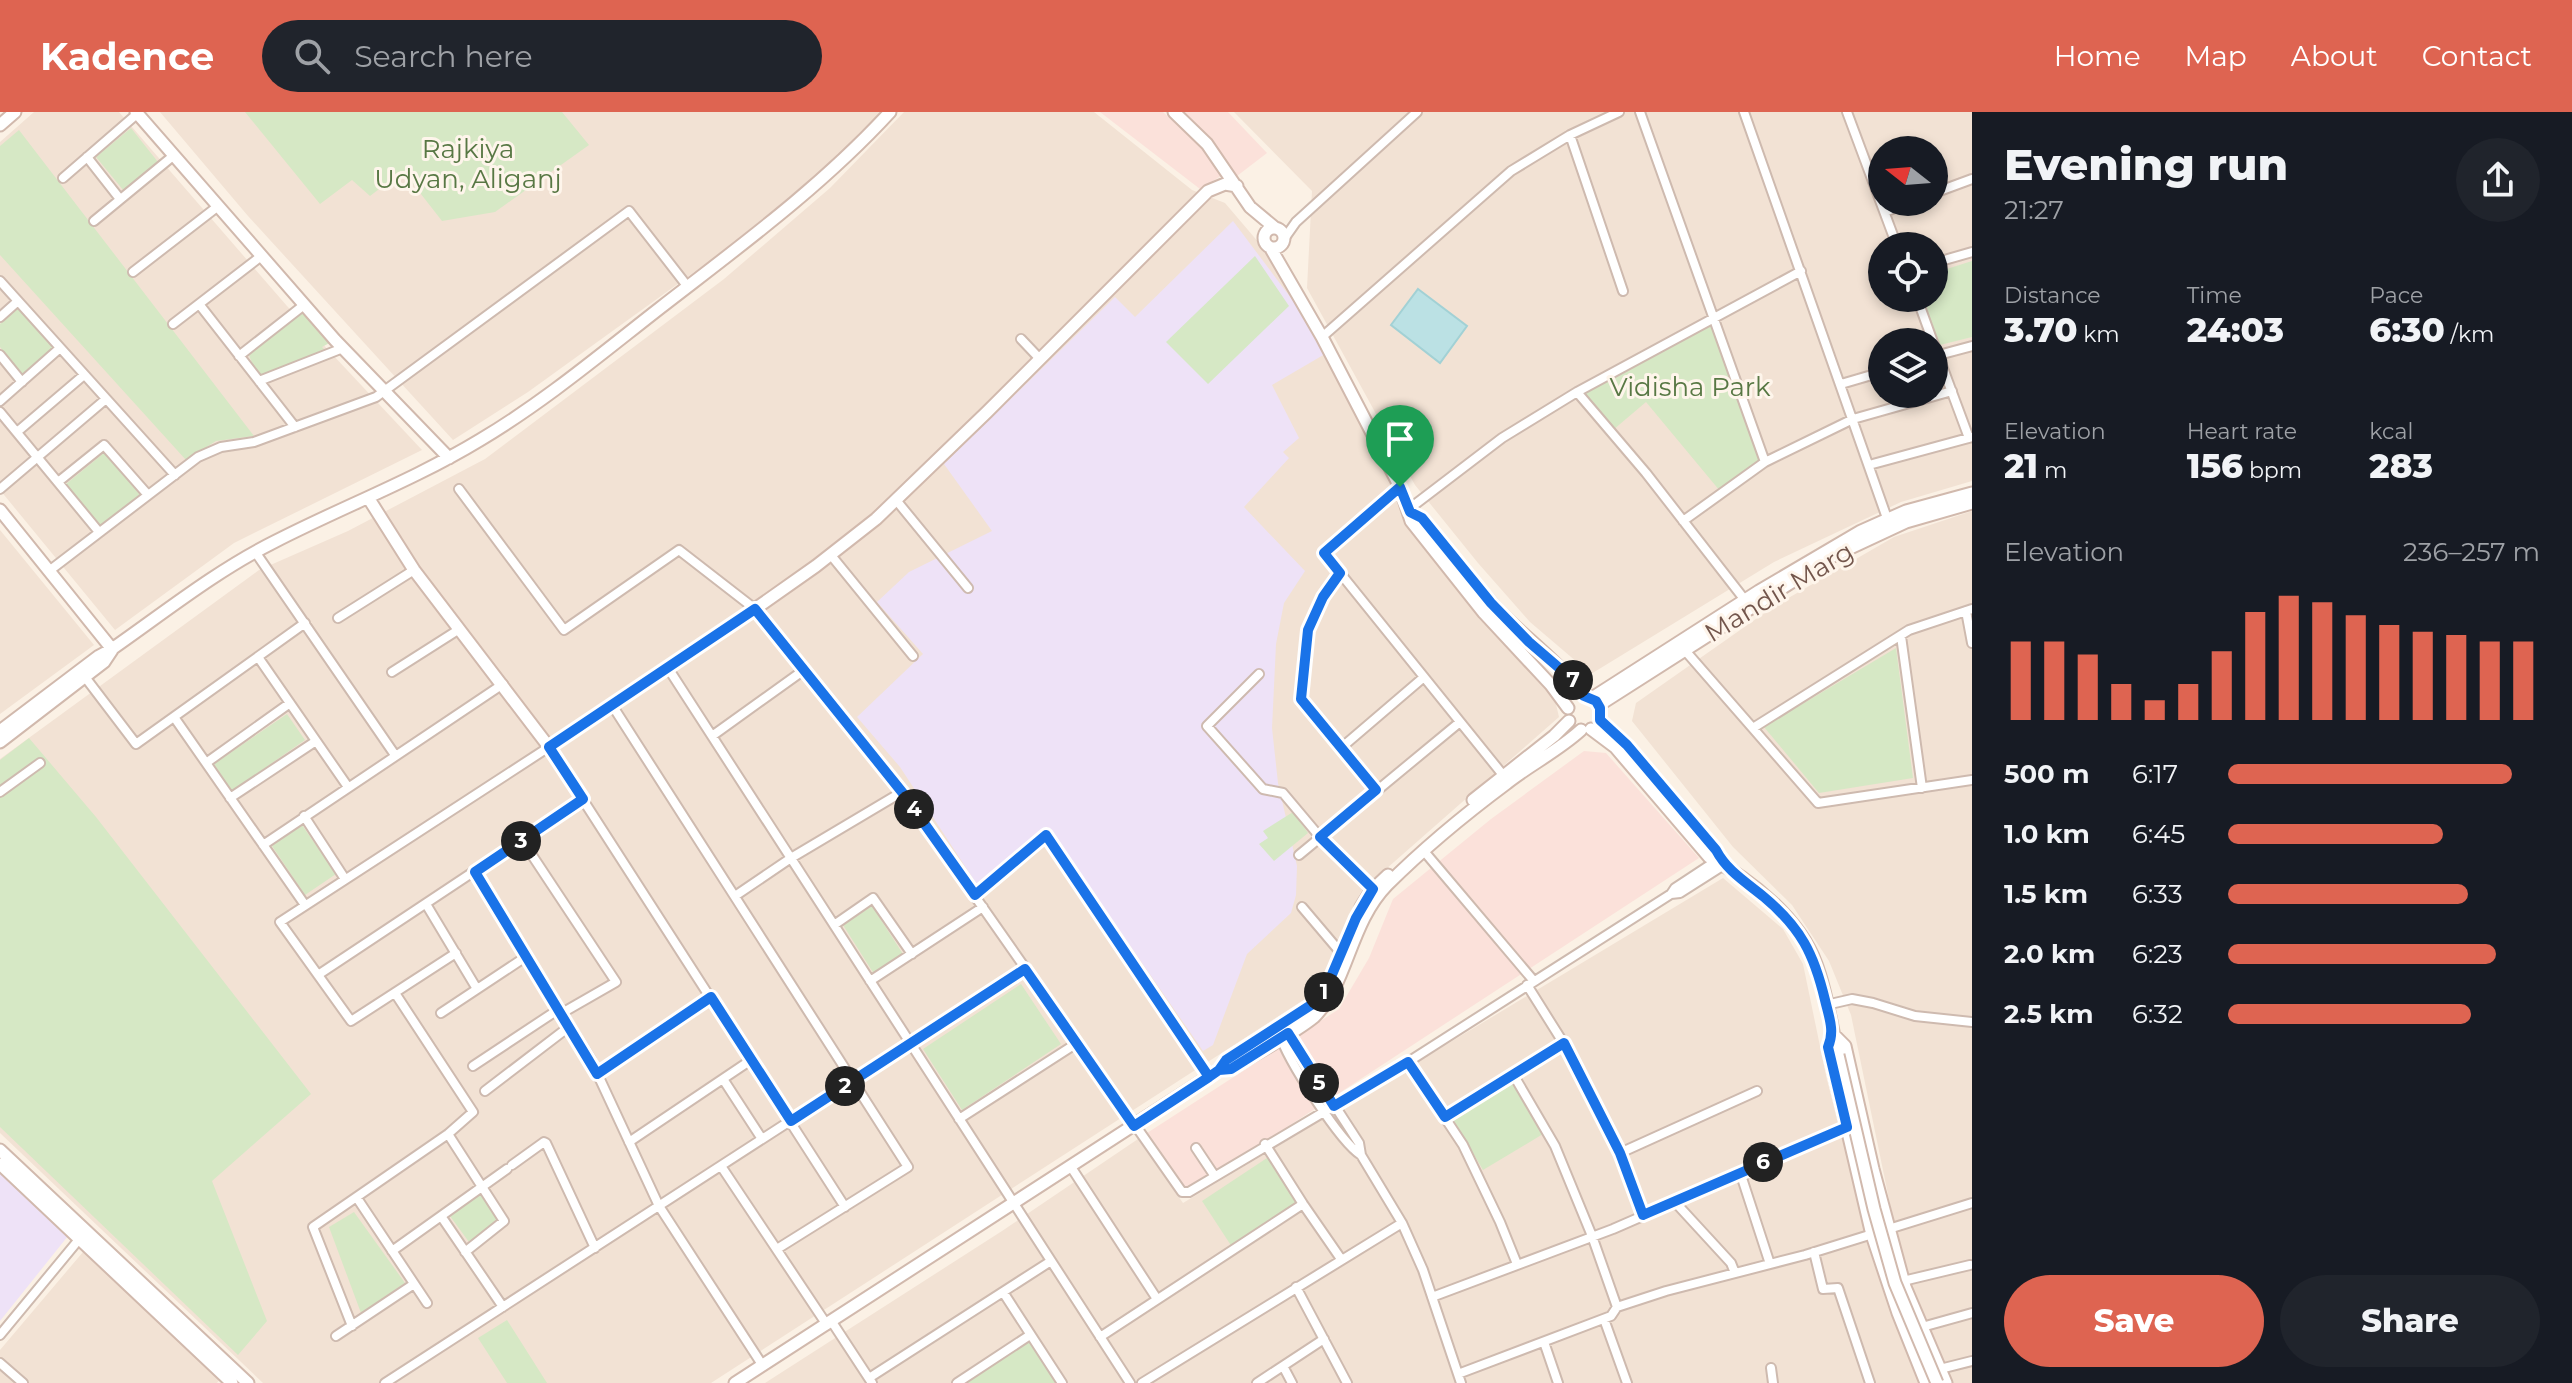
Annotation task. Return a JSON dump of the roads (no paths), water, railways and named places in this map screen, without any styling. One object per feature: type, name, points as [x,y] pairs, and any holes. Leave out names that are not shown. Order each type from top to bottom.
[{"type":"main road","points":[[0,125],[15,112]]},
{"type":"main road","points":[[0,731],[99,656],[217,576],[256,553],[449,458],[564,384],[777,219],[853,152],[890,112]]},
{"type":"main road","points":[[1174,112],[1207,144],[1250,207],[1275,237],[1282,270],[1322,337],[1400,487],[1410,510],[1411,521],[1484,613],[1551,685],[1568,714],[1586,730],[1615,747],[1709,857],[1782,912],[1805,942],[1817,965],[1874,1209],[1895,1283],[1937,1383]]},
{"type":"main road","points":[[137,113],[260,257],[449,458]]},
{"type":"main road","points":[[369,499],[414,570],[549,747],[755,609],[830,554],[896,500],[1208,191],[1225,184],[1237,186]]},
{"type":"main road","points":[[1889,524],[1906,511],[1972,493]]},
{"type":"main road","points":[[1282,1032],[1325,991],[1356,918],[1375,892],[1503,775],[1554,736],[1568,714],[1571,702],[1592,700],[1861,531],[1972,503]]},
{"type":"main road","points":[[0,510],[112,649]]},
{"type":"main road","points":[[1410,510],[1422,518],[1491,603],[1592,700],[1600,720],[1627,745],[1716,850],[1720,863]]},
{"type":"main road","points":[[0,742],[104,662],[112,649]]},
{"type":"main road","points":[[735,1383],[1214,1074],[1226,1060],[1313,1017],[1326,1000],[1375,892],[1508,781],[1600,720]]},
{"type":"main road","points":[[1833,1035],[1828,1047],[1872,1235],[1926,1383]]},
{"type":"main road","points":[[1833,1035],[1845,1046],[1903,1281],[1946,1383]]},
{"type":"main road","points":[[0,1150],[232,1383]]},
{"type":"main road","points":[[0,1164],[248,1383]]},
{"type":"street","points":[[1275,237],[1296,222],[1417,112]]},
{"type":"street","points":[[1322,337],[1511,171],[1570,135],[1619,112]]},
{"type":"street","points":[[1640,112],[1765,462]]},
{"type":"street","points":[[1744,112],[1889,524]]},
{"type":"street","points":[[1847,112],[1868,167]]},
{"type":"street","points":[[63,178],[137,113]]},
{"type":"street","points":[[1570,135],[1623,291]]},
{"type":"street","points":[[94,221],[173,156]]},
{"type":"street","points":[[87,157],[120,199]]},
{"type":"street","points":[[1948,188],[1972,179]]},
{"type":"street","points":[[133,272],[217,207]]},
{"type":"street","points":[[49,571],[198,457],[221,447],[254,442],[376,397],[629,211],[688,287]]},
{"type":"street","points":[[1948,259],[1972,252]]},
{"type":"street","points":[[173,324],[260,257]]},
{"type":"street","points":[[1410,510],[1502,438],[1577,392],[1801,271]]},
{"type":"street","points":[[0,281],[175,475]]},
{"type":"street","points":[[0,317],[18,301]]},
{"type":"street","points":[[199,304],[295,427]]},
{"type":"street","points":[[239,356],[304,305]]},
{"type":"street","points":[[1021,339],[1040,359]]},
{"type":"street","points":[[1948,353],[1972,346]]},
{"type":"street","points":[[0,401],[60,348]]},
{"type":"street","points":[[259,381],[343,348]]},
{"type":"street","points":[[0,355],[22,382]]},
{"type":"street","points":[[17,432],[84,375]]},
{"type":"street","points":[[1841,384],[1868,376]]},
{"type":"street","points":[[1869,465],[1970,437],[1948,382]]},
{"type":"street","points":[[1683,521],[1765,462],[1853,419],[1952,391]]},
{"type":"street","points":[[1577,392],[1748,604]]},
{"type":"street","points":[[0,489],[106,399]]},
{"type":"street","points":[[0,412],[99,532]]},
{"type":"street","points":[[58,482],[104,445],[148,495]]},
{"type":"street","points":[[1400,487],[1324,553],[1503,775]]},
{"type":"street","points":[[459,489],[564,630],[679,550],[755,609],[902,792],[1182,1192],[1189,1192],[1265,1144],[1408,1062],[1671,894],[1680,893],[1720,863]]},
{"type":"street","points":[[896,500],[968,588]]},
{"type":"street","points":[[256,553],[395,755]]},
{"type":"street","points":[[830,554],[913,656]]},
{"type":"street","points":[[338,618],[414,570]]},
{"type":"street","points":[[1340,573],[1323,597],[1308,630],[1301,699],[1376,790]]},
{"type":"street","points":[[1753,728],[1909,630],[1969,610],[1972,643]]},
{"type":"street","points":[[85,677],[136,744],[305,623]]},
{"type":"street","points":[[392,672],[458,630]]},
{"type":"street","points":[[1901,636],[1922,788]]},
{"type":"street","points":[[1681,646],[1818,803],[1972,780]]},
{"type":"street","points":[[258,657],[348,787]]},
{"type":"street","points":[[668,668],[1130,1383]]},
{"type":"street","points":[[712,736],[804,670]]},
{"type":"street","points":[[1259,674],[1207,726],[1263,789],[1283,793],[1320,837],[1375,892]]},
{"type":"street","points":[[1341,748],[1424,677]]},
{"type":"street","points":[[263,845],[503,684]]},
{"type":"street","points":[[206,763],[290,703]]},
{"type":"street","points":[[612,705],[908,1167],[777,1249]]},
{"type":"street","points":[[174,717],[305,905]]},
{"type":"street","points":[[1299,855],[1460,722]]},
{"type":"street","points":[[230,798],[316,741]]},
{"type":"street","points":[[456,953],[351,1021],[280,922],[549,747],[845,1207]]},
{"type":"street","points":[[0,792],[40,763]]},
{"type":"street","points":[[735,896],[791,858],[902,792]]},
{"type":"street","points":[[318,975],[583,799]]},
{"type":"street","points":[[304,816],[345,879]]},
{"type":"street","points":[[975,895],[1046,835],[1214,1074]]},
{"type":"street","points":[[473,1066],[561,1011],[616,982],[522,840]]},
{"type":"street","points":[[1423,850],[1530,982],[1620,1153],[1643,1215]]},
{"type":"street","points":[[475,872],[597,1074],[659,1206],[763,1366]]},
{"type":"street","points":[[834,925],[873,898],[912,954]]},
{"type":"street","points":[[426,904],[477,989]]},
{"type":"street","points":[[870,981],[983,907]]},
{"type":"street","points":[[1302,907],[1341,953]]},
{"type":"street","points":[[441,1013],[527,956]]},
{"type":"street","points":[[385,1383],[1025,969]]},
{"type":"street","points":[[352,1326],[313,1229],[448,1134],[472,1115],[473,1110],[395,993]]},
{"type":"street","points":[[597,1074],[711,997]]},
{"type":"street","points":[[1826,1005],[1852,999],[1915,1016],[1972,1022]]},
{"type":"street","points":[[485,1091],[570,1026]]},
{"type":"street","points":[[1282,1032],[1359,1143],[1361,1155],[1402,1223],[1432,1297],[1459,1378],[1611,1316],[1617,1307],[1890,1230],[1972,1203]]},
{"type":"street","points":[[1282,1032],[1323,1112],[1351,1149],[1361,1155]]},
{"type":"street","points":[[959,1119],[1077,1043]]},
{"type":"street","points":[[1445,1117],[1564,1043]]},
{"type":"street","points":[[629,1142],[751,1060]]},
{"type":"street","points":[[1408,1062],[1469,1158],[1517,1264]]},
{"type":"street","points":[[1513,1074],[1555,1146],[1617,1307]]},
{"type":"street","points":[[723,1079],[762,1139]]},
{"type":"street","points":[[1620,1153],[1757,1091]]},
{"type":"street","points":[[1432,1297],[1592,1236],[1847,1127]]},
{"type":"street","points":[[448,1134],[504,1223],[465,1252]]},
{"type":"street","points":[[392,1251],[545,1142],[595,1248]]},
{"type":"street","points":[[1265,1144],[1341,1259]]},
{"type":"street","points":[[1196,1148],[1214,1175]]},
{"type":"street","points":[[721,1166],[871,1380],[1051,1261]]},
{"type":"street","points":[[1071,1167],[1157,1299]]},
{"type":"street","points":[[1740,1172],[1770,1264]]},
{"type":"street","points":[[357,1198],[427,1303]]},
{"type":"street","points":[[1674,1201],[1731,1263],[1735,1273]]},
{"type":"street","points":[[1100,1337],[1303,1204]]},
{"type":"street","points":[[441,1216],[503,1307]]},
{"type":"street","points":[[1142,1383],[1402,1223]]},
{"type":"street","points":[[0,1335],[83,1235]]},
{"type":"street","points":[[1814,1252],[1823,1289],[1838,1288],[1870,1383]]},
{"type":"street","points":[[1903,1281],[1970,1265]]},
{"type":"street","points":[[336,1336],[414,1284]]},
{"type":"street","points":[[1296,1287],[1347,1383]]},
{"type":"street","points":[[1003,1292],[1062,1383]]},
{"type":"street","points":[[1922,1327],[1972,1313]]},
{"type":"street","points":[[1604,1319],[1627,1383]]},
{"type":"street","points":[[957,1383],[1030,1335]]},
{"type":"street","points":[[1257,1383],[1324,1339]]},
{"type":"street","points":[[1544,1342],[1558,1383]]},
{"type":"street","points":[[1940,1369],[1972,1361]]},
{"type":"street","points":[[0,1363],[23,1383]]},
{"type":"street","points":[[1283,1366],[1292,1383]]},
{"type":"street","points":[[1771,1368],[1773,1383]]},
{"type":"water","points":[[1418,289],[1467,326],[1440,363],[1391,325]]},
{"type":"park label","name":"Rajkiya Udyan, Aliganj","points":[[468,164]]},
{"type":"park label","name":"Vidisha Park","points":[[1690,387]]}]
